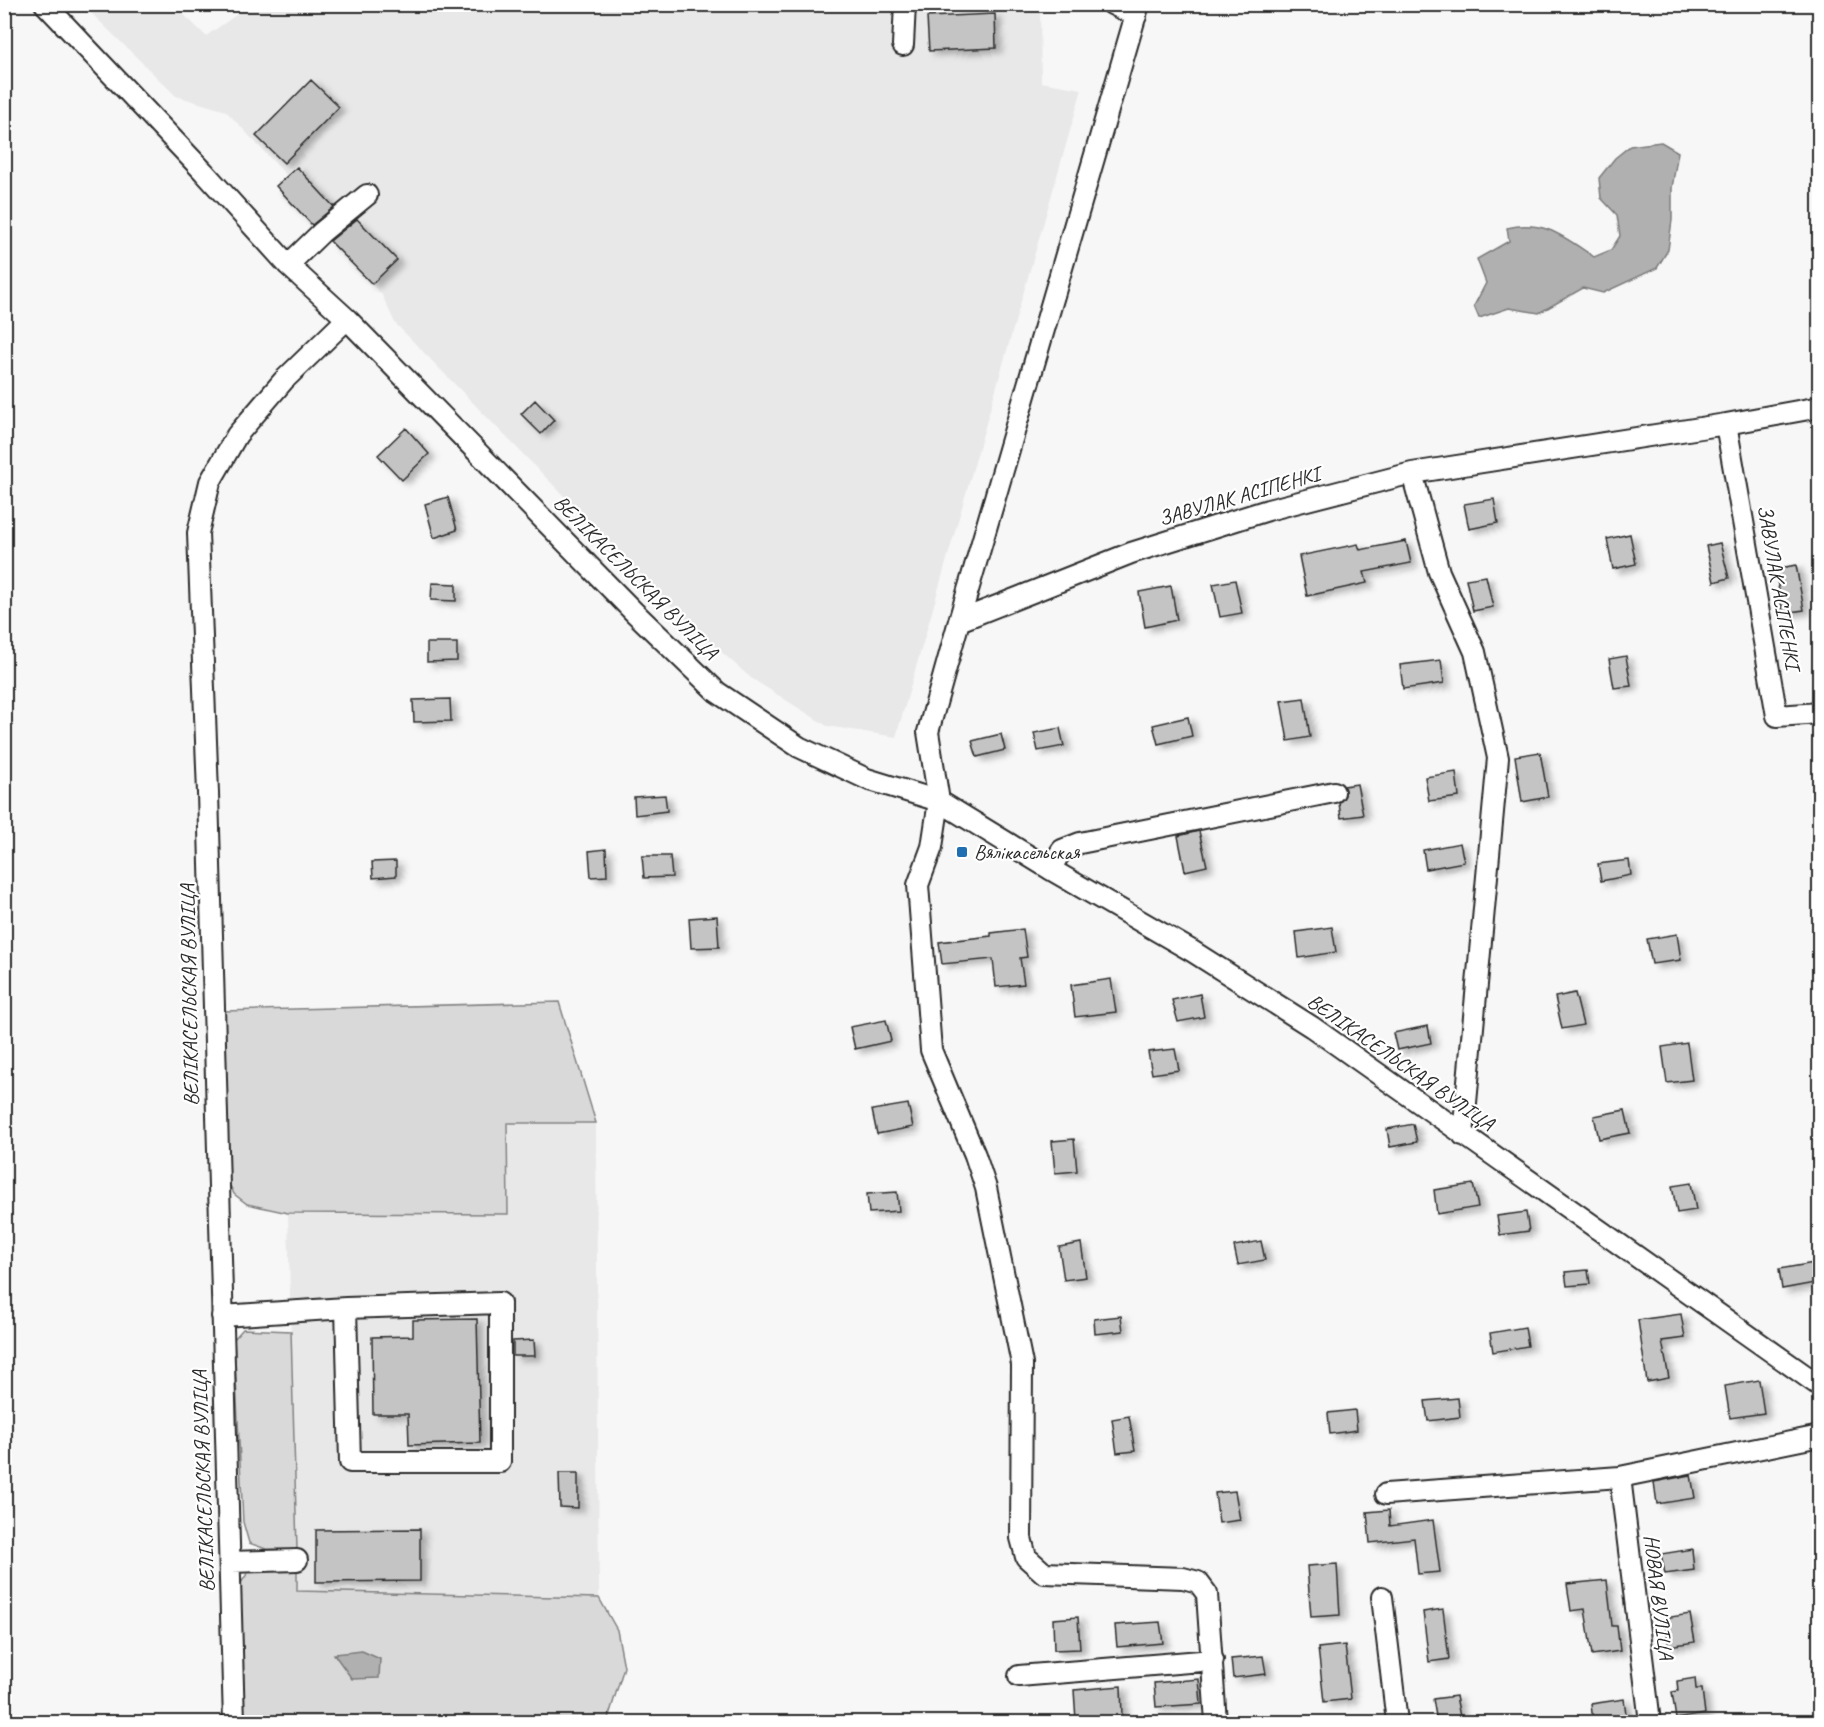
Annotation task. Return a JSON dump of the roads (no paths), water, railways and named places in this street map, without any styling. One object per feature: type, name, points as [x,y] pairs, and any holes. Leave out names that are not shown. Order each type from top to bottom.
[{"type":"street","name":"ВЕЛІКАСЕЛЬСКАЯ ВУЛІЦА","points":[[45,4],[204,172],[288,265],[347,319],[634,612],[717,692],[799,747],[867,779],[939,801],[1050,869],[1192,951],[1312,1027],[1820,1386]]},
{"type":"street","points":[[903,45],[905,4]]},
{"type":"street","points":[[1112,4],[1137,10],[928,732],[939,801],[933,847],[918,885],[931,1050],[975,1155],[986,1188],[1022,1364],[1021,1538],[1026,1557],[1044,1573],[1183,1578],[1198,1582],[1207,1594],[1216,1722]]},
{"type":"street","points":[[288,265],[322,232],[366,195]]},
{"type":"street","name":"ВЕЛІКАСЕЛЬСКАЯ ВУЛІЦА","points":[[234,1722],[208,793],[198,533],[210,482],[237,435],[284,380],[347,319]]},
{"type":"street","name":"ЗАВУЛАК АСІПЕНКІ","points":[[959,621],[1131,553],[1268,510],[1412,473],[1820,407]]},
{"type":"street","name":"ЗАВУЛАК АСІПЕНКІ","points":[[1726,424],[1777,716],[1820,713]]},
{"type":"street","points":[[1412,473],[1439,572],[1475,652],[1498,758],[1463,1135]]},
{"type":"street","points":[[1050,869],[1062,850],[1080,843],[1334,792]]},
{"type":"street","points":[[222,1316],[346,1308],[500,1303],[500,1462],[350,1462],[346,1308]]},
{"type":"street","points":[[1386,1494],[1620,1477],[1820,1436]]},
{"type":"street","name":"НОВАЯ ВУЛІЦА","points":[[1620,1477],[1650,1722]]},
{"type":"street","points":[[230,1562],[297,1560]]},
{"type":"street","points":[[1382,1597],[1397,1722]]},
{"type":"street","points":[[1019,1676],[1213,1660]]},
{"type":"place","name":"Вялікасельская","points":[[962,852]]}]
